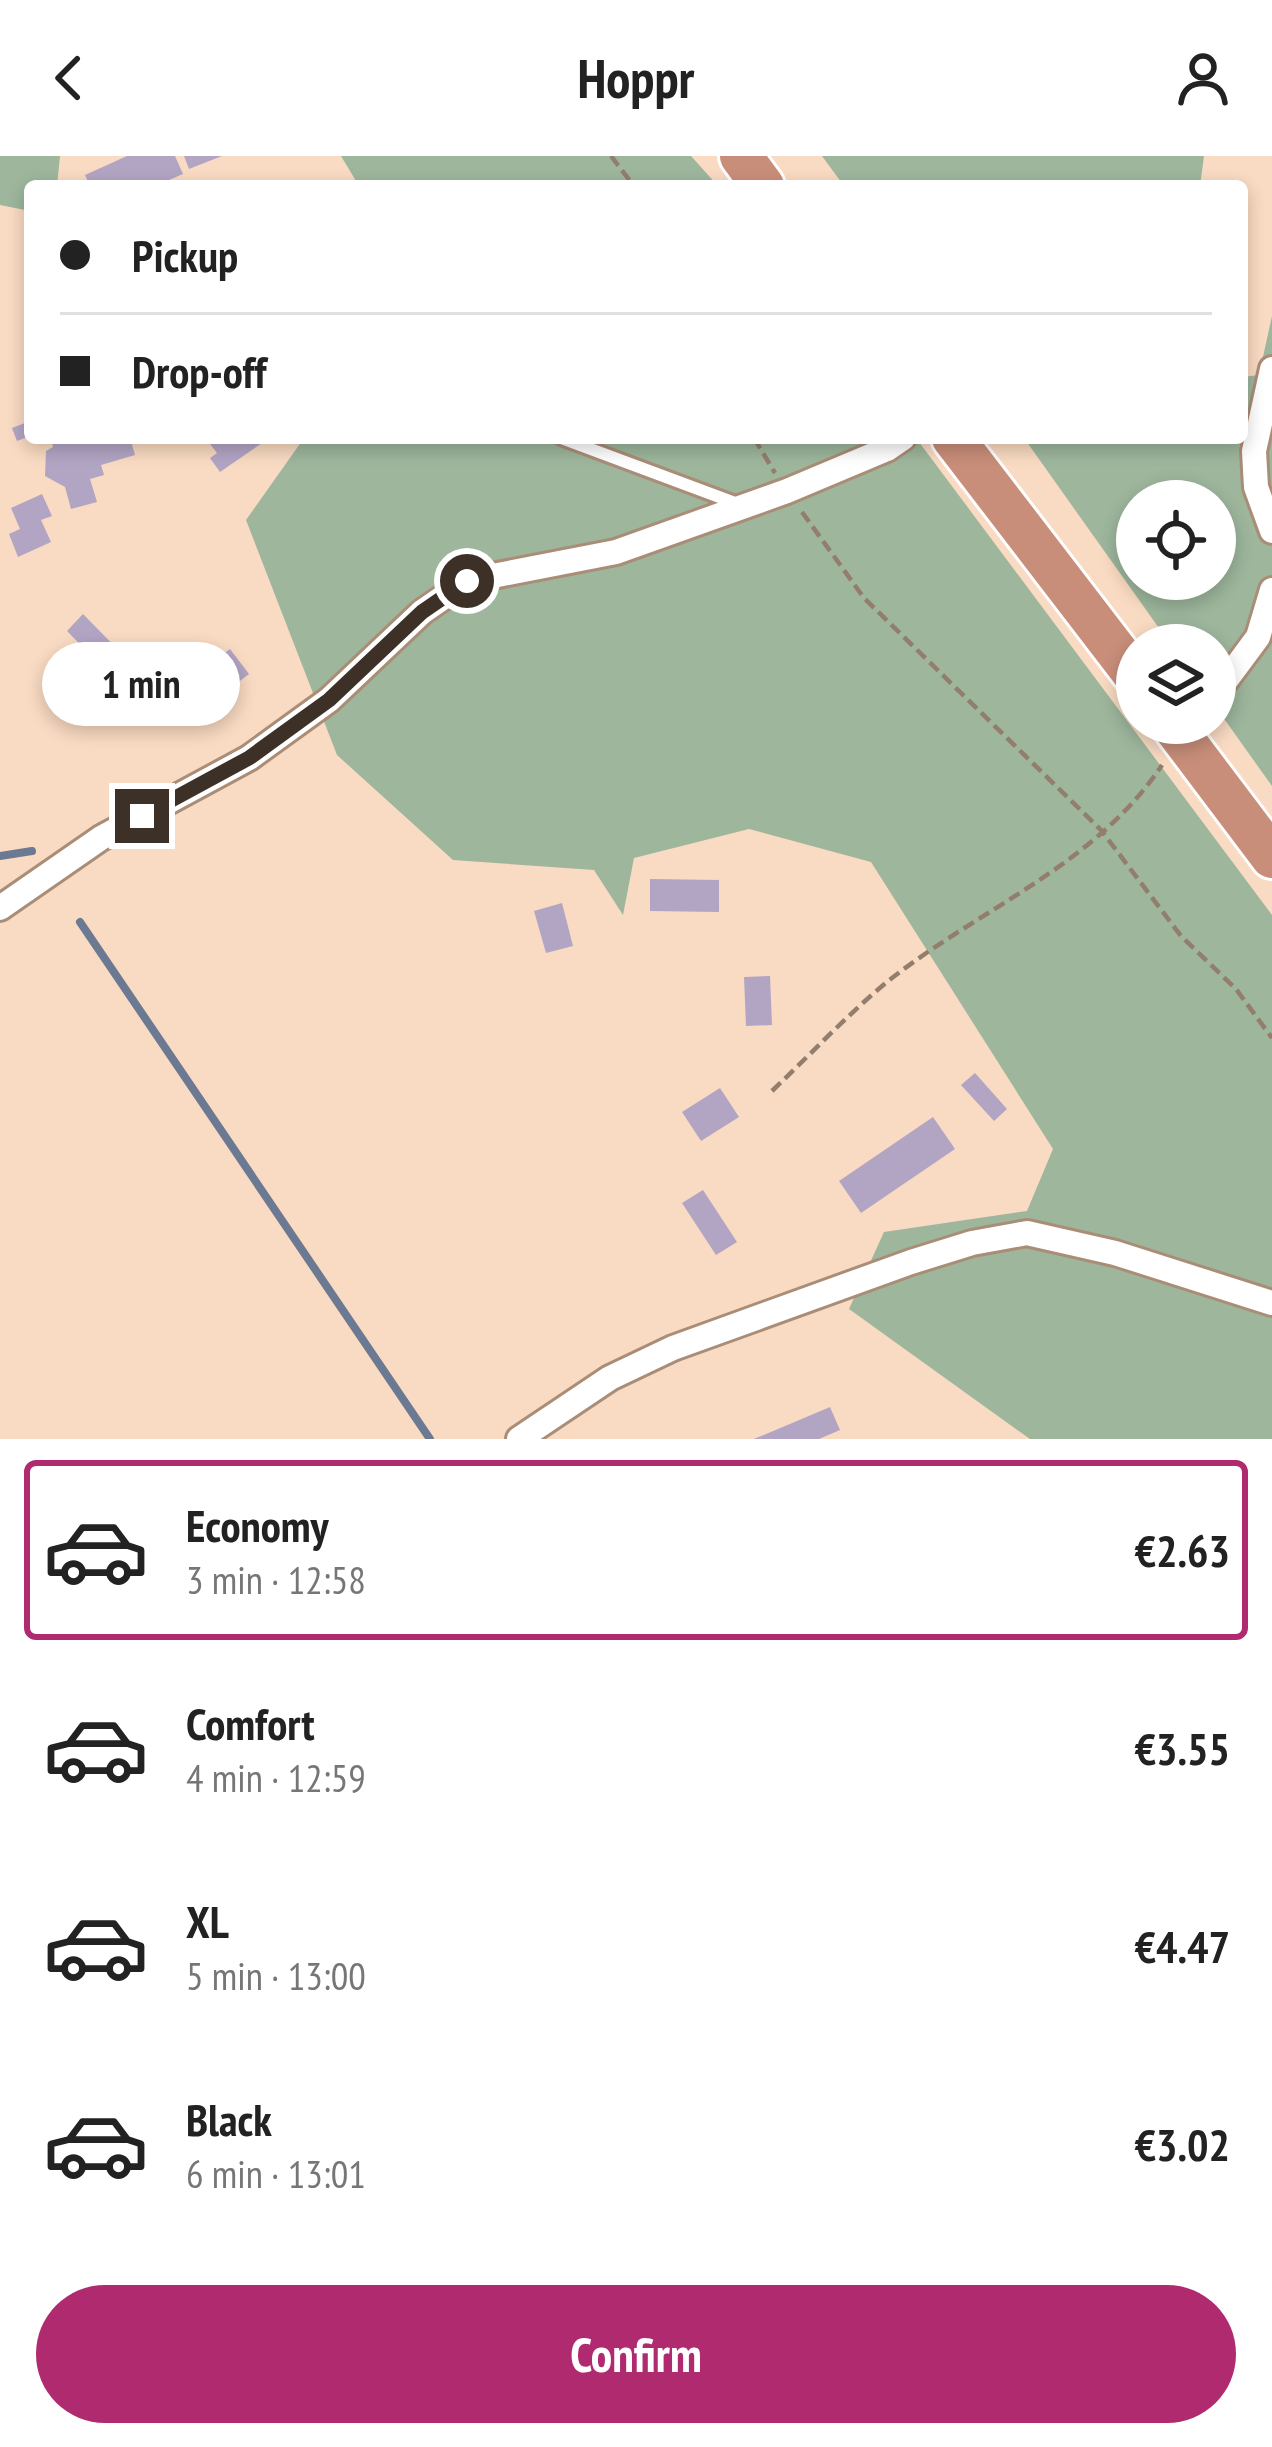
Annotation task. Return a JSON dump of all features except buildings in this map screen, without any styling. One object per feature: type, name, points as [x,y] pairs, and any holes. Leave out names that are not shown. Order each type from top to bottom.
[{"type":"highway","points":[[958,444],[1116,651]]},
{"type":"highway","points":[[1194,744],[1272,857]]},
{"type":"street","points":[[1272,369],[1254,452],[1256,487],[1272,531]]},
{"type":"street","points":[[0,908],[101,838],[249,758],[329,700],[422,612],[467,581],[616,552],[787,491],[894,444]]},
{"type":"street","points":[[1236,669],[1265,634],[1272,590]]},
{"type":"street","points":[[519,1439],[610,1378],[673,1348],[911,1262],[972,1243],[1027,1233],[1083,1244],[1272,1303]]},
{"type":"lane","points":[[577,444],[745,506]]},
{"type":"path","points":[[611,156],[629,180]]},
{"type":"path","points":[[758,444],[864,598],[1101,830],[1181,936],[1237,989],[1272,1038]]},
{"type":"path","points":[[772,1090],[888,982],[1028,891],[1101,830],[1158,772],[1173,744]]},
{"type":"green space","points":[[0,156],[60,156],[58,180],[24,180],[24,210],[0,205]]},
{"type":"green space","points":[[341,156],[691,156],[713,180],[355,180]]},
{"type":"green space","points":[[822,156],[1204,156],[1201,180],[840,180]]},
{"type":"green space","points":[[1272,316],[1272,786],[1236,735],[1236,624],[1156,624],[1139,600],[1236,600],[1236,480],[1116,480],[1116,568],[1028,444],[1248,444],[1248,376],[1259,375]]},
{"type":"green space","points":[[300,444],[920,444],[1116,706],[1116,744],[1144,744],[1272,915],[1272,1439],[1030,1439],[849,1309],[884,1232],[1027,1211],[1053,1149],[871,862],[749,829],[634,858],[623,915],[594,870],[453,860],[337,755],[246,520]]},
{"type":"waterway","points":[[0,856],[32,851]]},
{"type":"waterway","points":[[80,922],[430,1439]]},
{"type":"route","points":[[142,816],[249,758],[329,700],[422,612],[467,581]]}]
